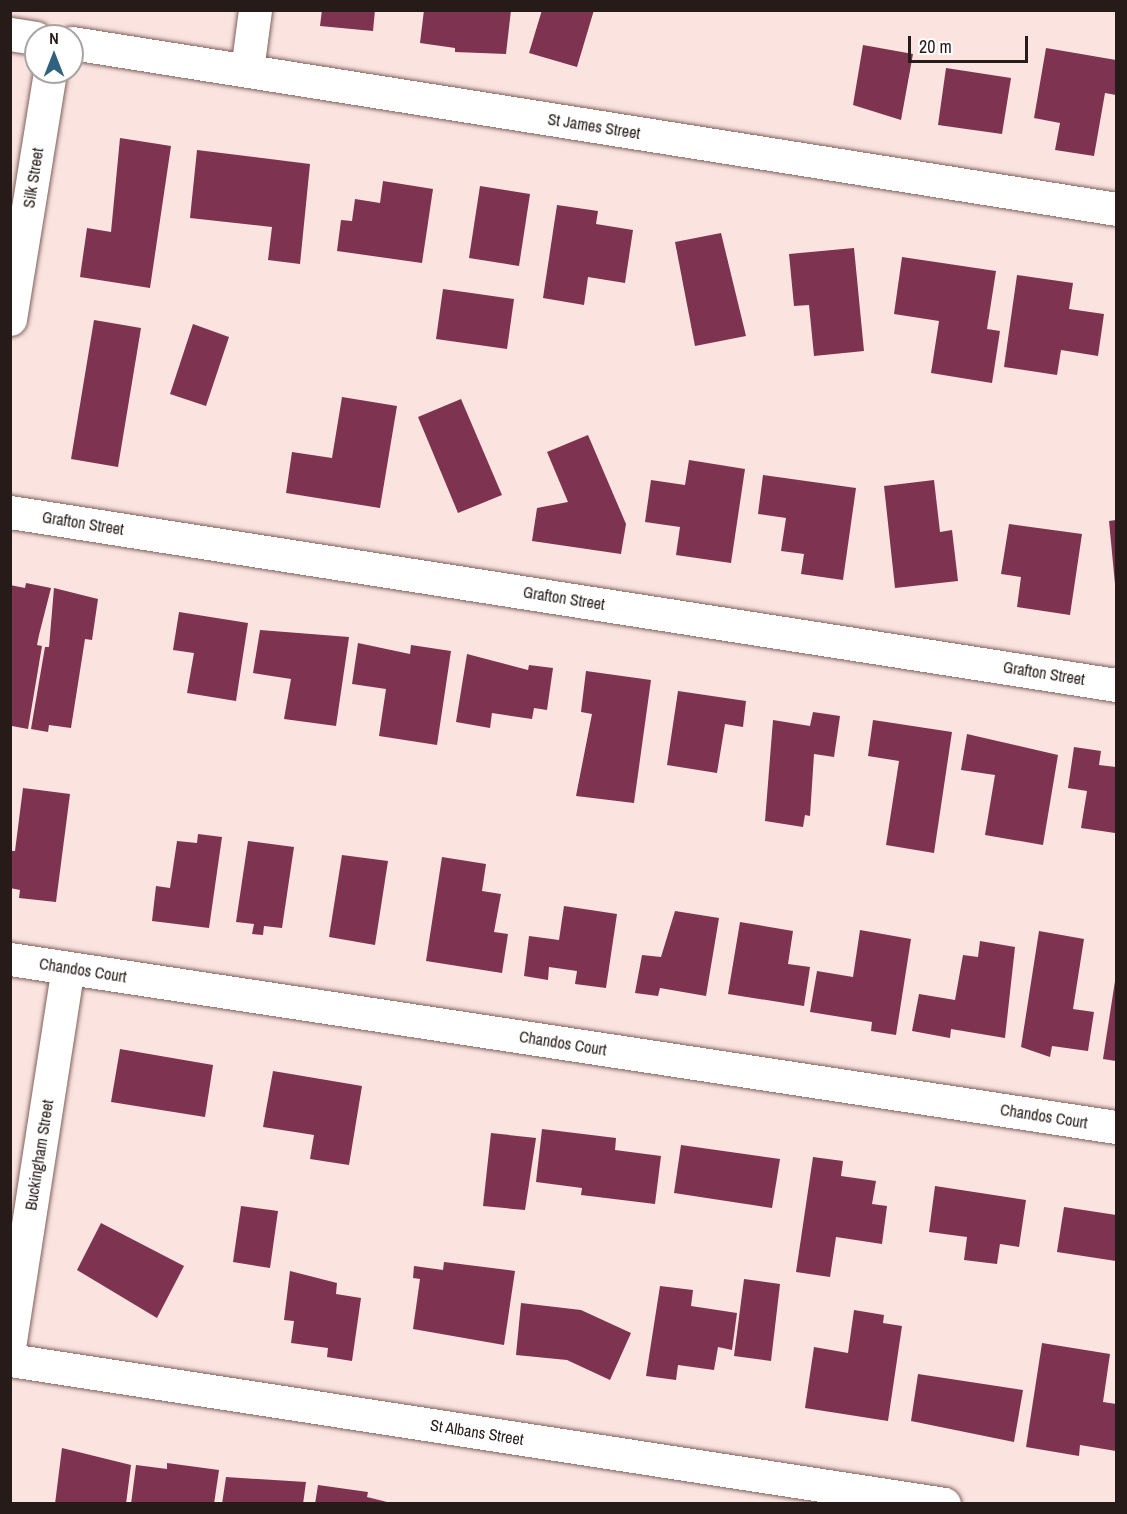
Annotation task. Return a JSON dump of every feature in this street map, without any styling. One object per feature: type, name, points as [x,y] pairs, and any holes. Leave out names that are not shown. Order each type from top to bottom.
[{"type":"street","points":[[247,70],[255,10]]},
{"type":"street","name":"St James Street","points":[[84,45],[1116,209]]},
{"type":"street","name":"Silk Street","points":[[10,319],[48,84]]},
{"type":"street","name":"Grafton Street","points":[[10,512],[1116,685]]},
{"type":"street","name":"Chandos Court","points":[[10,958],[1116,1127]]},
{"type":"street","name":"Buckingham Street","points":[[10,1341],[68,968]]},
{"type":"street","name":"St Albans Street","points":[[10,1360],[944,1503]]},
{"type":"building","points":[[322,10],[375,10],[373,31],[320,26]]},
{"type":"building","points":[[424,10],[511,10],[506,54],[455,52],[455,48],[420,43]]},
{"type":"building","points":[[542,10],[594,10],[577,67],[529,53]]},
{"type":"building","points":[[863,45],[913,54],[901,120],[853,105]]},
{"type":"building","points":[[1046,48],[1116,60],[1116,95],[1105,93],[1094,156],[1055,150],[1060,123],[1034,118]]},
{"type":"building","points":[[946,68],[1011,78],[1002,134],[938,125]]},
{"type":"building","points":[[120,138],[171,146],[150,288],[80,277],[87,228],[111,232]]},
{"type":"building","points":[[197,150],[310,164],[300,264],[268,260],[272,227],[190,218]]},
{"type":"building","points":[[383,181],[433,189],[422,263],[337,251],[341,220],[352,221],[355,199],[380,203]]},
{"type":"building","points":[[480,186],[530,194],[519,266],[469,258]]},
{"type":"building","points":[[557,205],[598,211],[596,224],[633,230],[625,283],[588,277],[584,305],[543,298]]},
{"type":"building","points":[[721,233],[746,336],[695,346],[675,242]]},
{"type":"building","points":[[854,248],[864,351],[814,356],[809,305],[794,306],[789,254]]},
{"type":"building","points":[[902,257],[996,271],[987,329],[1000,331],[992,383],[931,373],[939,321],[894,314]]},
{"type":"building","points":[[1017,275],[1073,283],[1069,309],[1104,314],[1098,356],[1061,350],[1057,375],[1004,367]]},
{"type":"building","points":[[443,289],[514,299],[507,349],[436,339]]},
{"type":"building","points":[[94,320],[141,328],[118,467],[71,459]]},
{"type":"building","points":[[193,324],[229,337],[206,406],[170,394]]},
{"type":"building","points":[[342,397],[397,406],[380,508],[286,493],[292,452],[332,458]]},
{"type":"building","points":[[461,399],[502,495],[458,513],[418,417]]},
{"type":"building","points":[[588,435],[626,524],[621,554],[532,541],[537,508],[568,502],[547,452]]},
{"type":"building","points":[[689,460],[745,469],[731,563],[676,555],[680,527],[645,522],[651,480],[685,485]]},
{"type":"building","points":[[763,475],[856,488],[843,580],[801,574],[804,554],[781,551],[786,518],[758,514]]},
{"type":"building","points":[[934,480],[940,532],[952,530],[958,581],[895,588],[884,486]]},
{"type":"building","points":[[1116,520],[1116,584],[1115,584],[1109,521]]},
{"type":"building","points":[[1009,524],[1082,534],[1070,615],[1017,607],[1021,577],[1001,574]]},
{"type":"building","points":[[26,583],[51,588],[37,645],[42,646],[28,729],[12,726],[10,719],[10,585],[25,588]]},
{"type":"building","points":[[54,588],[98,599],[92,640],[85,639],[71,728],[49,725],[48,732],[31,729],[45,647],[49,647]]},
{"type":"building","points":[[179,612],[248,623],[236,701],[187,693],[194,653],[173,650]]},
{"type":"building","points":[[260,630],[349,637],[336,726],[284,719],[291,679],[253,673]]},
{"type":"building","points":[[358,643],[410,654],[411,645],[451,651],[437,745],[379,736],[386,689],[352,684]]},
{"type":"building","points":[[467,654],[528,670],[529,665],[553,668],[547,710],[534,708],[532,719],[492,713],[490,728],[456,722]]},
{"type":"building","points":[[586,671],[651,680],[634,803],[576,796],[592,714],[581,712]]},
{"type":"building","points":[[678,691],[746,701],[743,727],[725,724],[717,773],[667,765]]},
{"type":"building","points":[[813,712],[840,716],[834,757],[814,754],[810,816],[805,815],[803,827],[765,821],[773,720],[810,726]]},
{"type":"building","points":[[873,720],[952,732],[934,853],[886,845],[899,761],[868,756]]},
{"type":"building","points":[[967,734],[1058,755],[1043,845],[985,835],[995,775],[961,770]]},
{"type":"building","points":[[1074,747],[1101,751],[1099,765],[1116,767],[1116,848],[1115,833],[1081,828],[1087,791],[1068,788]]},
{"type":"building","points":[[23,788],[70,794],[56,902],[19,898],[20,890],[10,888],[10,851],[15,851]]},
{"type":"building","points":[[198,834],[222,837],[209,928],[152,921],[156,886],[170,888],[177,841],[197,843]]},
{"type":"building","points":[[248,841],[294,847],[282,928],[264,926],[263,935],[252,934],[254,924],[236,922]]},
{"type":"building","points":[[342,855],[388,861],[375,945],[329,937]]},
{"type":"building","points":[[442,857],[486,864],[482,891],[501,894],[494,932],[508,934],[502,973],[426,961]]},
{"type":"building","points":[[564,906],[617,914],[606,988],[575,984],[577,971],[549,967],[548,980],[524,976],[529,936],[559,940]]},
{"type":"building","points":[[675,911],[719,918],[706,996],[660,988],[658,996],[635,993],[642,955],[661,957]]},
{"type":"building","points":[[740,922],[793,931],[788,964],[810,967],[804,1006],[728,994]]},
{"type":"building","points":[[860,930],[911,939],[896,1035],[871,1031],[872,1022],[810,1012],[817,971],[853,977]]},
{"type":"building","points":[[1039,931],[1084,939],[1073,1009],[1094,1012],[1088,1051],[1052,1046],[1050,1057],[1021,1047]]},
{"type":"building","points":[[980,941],[1015,947],[1005,1038],[951,1029],[950,1038],[912,1031],[919,994],[955,1000],[963,955],[978,957]]},
{"type":"building","points":[[1116,981],[1116,1061],[1103,1059]]},
{"type":"building","points":[[120,1049],[213,1065],[205,1117],[111,1102]]},
{"type":"building","points":[[273,1071],[362,1086],[349,1165],[310,1159],[314,1135],[263,1127]]},
{"type":"building","points":[[542,1129],[616,1138],[615,1150],[661,1156],[655,1204],[581,1195],[582,1188],[536,1182]]},
{"type":"building","points":[[491,1133],[536,1138],[525,1210],[483,1206]]},
{"type":"building","points":[[681,1145],[780,1159],[772,1208],[674,1193]]},
{"type":"building","points":[[813,1157],[843,1161],[841,1176],[876,1181],[872,1204],[887,1206],[882,1244],[836,1237],[830,1277],[796,1272]]},
{"type":"building","points":[[935,1186],[1026,1200],[1019,1247],[1000,1244],[997,1264],[964,1260],[967,1237],[929,1232]]},
{"type":"building","points":[[241,1206],[278,1211],[270,1268],[233,1262]]},
{"type":"building","points":[[1064,1207],[1116,1215],[1116,1261],[1057,1252]]},
{"type":"building","points":[[101,1223],[184,1266],[157,1318],[77,1270]]},
{"type":"building","points":[[444,1262],[515,1271],[504,1345],[413,1329],[420,1279],[413,1278],[414,1266],[443,1270]]},
{"type":"building","points":[[290,1271],[337,1283],[336,1294],[361,1298],[352,1361],[327,1357],[328,1348],[291,1343],[294,1321],[284,1320]]},
{"type":"building","points":[[744,1279],[780,1284],[771,1361],[734,1356]]},
{"type":"building","points":[[660,1286],[693,1290],[691,1306],[737,1313],[732,1350],[718,1347],[714,1370],[678,1365],[676,1380],[646,1376]]},
{"type":"building","points":[[521,1303],[581,1310],[631,1333],[610,1380],[567,1360],[516,1355]]},
{"type":"building","points":[[854,1310],[884,1315],[883,1323],[902,1326],[888,1421],[805,1408],[814,1347],[848,1353]]},
{"type":"building","points":[[1042,1343],[1110,1354],[1103,1402],[1116,1404],[1116,1451],[1080,1445],[1079,1456],[1026,1447]]},
{"type":"building","points":[[918,1374],[1023,1390],[1014,1442],[911,1421]]},
{"type":"building","points":[[62,1448],[131,1465],[126,1504],[55,1504]]},
{"type":"building","points":[[167,1463],[219,1470],[214,1504],[131,1504],[136,1465],[167,1469]]},
{"type":"building","points":[[226,1477],[306,1482],[303,1504],[222,1504]]},
{"type":"building","points":[[318,1485],[368,1492],[367,1497],[395,1504],[315,1504]]}]
